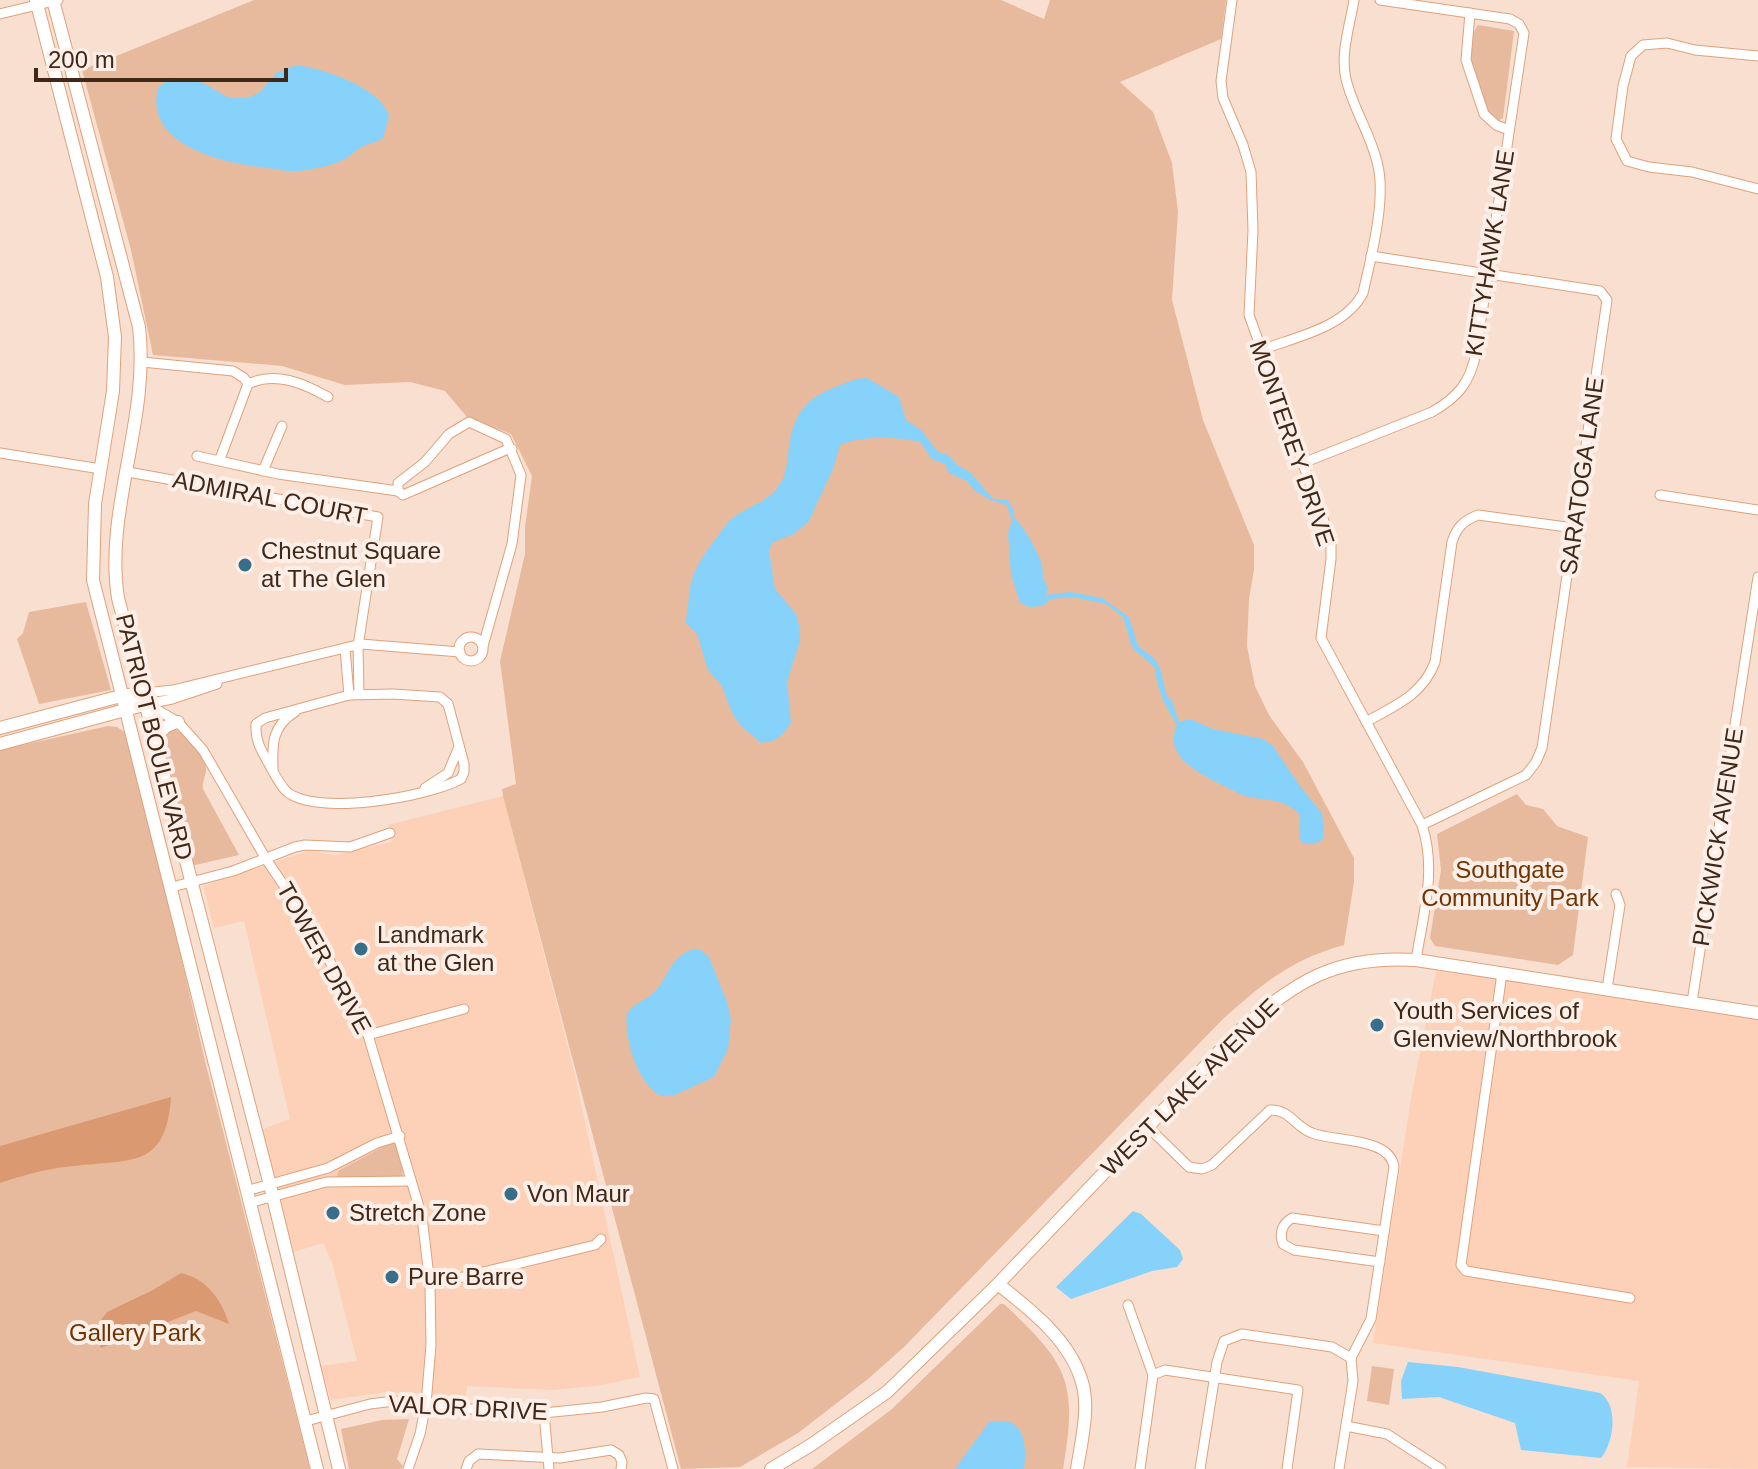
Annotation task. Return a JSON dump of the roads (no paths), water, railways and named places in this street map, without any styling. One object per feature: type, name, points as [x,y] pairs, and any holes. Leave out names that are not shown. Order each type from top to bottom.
[{"type":"main road","name":"PATRIOT BOULEVARD","points":[[55,0],[139,327],[142,362],[117,530],[114,574],[118,598],[146,698],[339,1469]]},
{"type":"main road","name":"PATRIOT BOULEVARD","points":[[37,2],[107,277],[115,337],[113,391],[95,504],[93,580],[317,1469]]},
{"type":"main road","points":[[0,728],[121,696],[146,698]]},
{"type":"main road","points":[[0,744],[125,709],[146,698]]},
{"type":"main road","points":[[156,742],[164,727],[178,722]]},
{"type":"main road","name":"WEST LAKE AVENUE","points":[[771,1469],[887,1392],[998,1284],[1249,1022],[1272,1001],[1314,975],[1346,964],[1381,958],[1416,960],[1758,1013]]},
{"type":"main road","points":[[998,1284],[1052,1331],[1071,1356],[1083,1384],[1083,1427],[1077,1469]]},
{"type":"street","points":[[0,14],[37,2],[55,0]]},
{"type":"street","name":"MONTEREY DRIVE","points":[[1232,0],[1221,81],[1223,98],[1251,172],[1253,230],[1248,302],[1251,324],[1331,541],[1321,638],[1422,825],[1430,848],[1430,871],[1416,960]]},
{"type":"street","points":[[1261,350],[1346,315],[1357,305],[1363,293],[1380,183],[1378,165],[1345,77],[1344,59],[1354,0]]},
{"type":"street","points":[[1380,0],[1470,13]]},
{"type":"street","name":"KITTYHAWK LANE","points":[[1303,463],[1432,412],[1448,403],[1472,373],[1524,33],[1519,24],[1510,19],[1470,13],[1466,50],[1469,70],[1484,114],[1496,125],[1509,130]]},
{"type":"street","points":[[1758,56],[1695,50],[1667,43],[1643,45],[1631,56],[1623,86],[1616,139],[1627,161],[1692,172],[1758,189]]},
{"type":"street","name":"SARATOGA LANE","points":[[1371,256],[1600,291],[1607,300],[1542,748],[1526,775],[1422,825]]},
{"type":"street","points":[[142,362],[233,371],[248,384]]},
{"type":"street","points":[[220,459],[248,384],[262,378],[301,382],[328,397]]},
{"type":"street","points":[[398,491],[398,483],[425,462],[449,434],[469,422],[506,439],[512,449],[521,475],[512,544],[481,657],[475,661],[464,659],[460,652],[461,644],[470,637],[478,639],[483,646]]},
{"type":"street","points":[[263,471],[282,426]]},
{"type":"street","points":[[197,456],[263,471],[398,491],[403,495],[512,449]]},
{"type":"street","points":[[0,453],[101,469]]},
{"type":"street","name":"ADMIRAL COURT","points":[[128,472],[378,517],[358,646],[354,694]]},
{"type":"street","points":[[1660,495],[1758,510]]},
{"type":"street","points":[[1366,722],[1409,697],[1431,675],[1452,542],[1456,530],[1465,521],[1478,515],[1574,528]]},
{"type":"street","name":"PICKWICK AVENUE","points":[[1692,1002],[1758,577]]},
{"type":"street","points":[[146,698],[358,646],[460,652]]},
{"type":"street","points":[[345,649],[354,694]]},
{"type":"street","points":[[354,694],[440,697],[448,704],[458,742],[457,754],[448,773],[419,792],[358,803],[302,799],[287,791],[255,738],[256,724],[265,718],[354,694]]},
{"type":"street","name":"TOWER DRIVE","points":[[146,698],[178,722],[203,750],[266,859],[313,929],[368,1035],[422,1217],[430,1285],[431,1345],[426,1404],[408,1469]]},
{"type":"street","points":[[273,771],[272,744],[276,729],[301,708]]},
{"type":"street","points":[[172,887],[305,845],[350,847],[390,833]]},
{"type":"street","points":[[1607,989],[1620,905],[1616,894]]},
{"type":"street","points":[[1502,973],[1461,1265],[1466,1271],[1630,1298]]},
{"type":"street","points":[[368,1035],[464,1009]]},
{"type":"street","points":[[1147,1126],[1189,1167],[1197,1170],[1212,1165],[1270,1110],[1287,1113],[1302,1128],[1315,1134],[1377,1147],[1389,1155],[1394,1167],[1371,1319],[1351,1358],[1353,1381],[1339,1469]]},
{"type":"street","points":[[271,1191],[329,1168],[377,1143],[400,1136]]},
{"type":"street","points":[[329,1168],[336,1182]]},
{"type":"street","points":[[248,1197],[336,1182],[411,1181]]},
{"type":"street","points":[[1380,1262],[1294,1250],[1283,1244],[1281,1235],[1284,1225],[1292,1218],[1384,1231]]},
{"type":"street","points":[[430,1285],[594,1246],[601,1239]]},
{"type":"street","points":[[1128,1305],[1153,1375],[1140,1469]]},
{"type":"street","points":[[1200,1469],[1214,1377],[1222,1345],[1229,1337],[1238,1334],[1332,1347],[1351,1358]]},
{"type":"street","points":[[1153,1375],[1165,1370],[1298,1390],[1287,1469]]},
{"type":"street","name":"VALOR DRIVE","points":[[306,1421],[394,1401],[499,1412],[544,1413],[654,1399],[673,1469]]},
{"type":"street","points":[[544,1413],[549,1469]]},
{"type":"street","points":[[1346,1426],[1387,1434],[1441,1469]]},
{"type":"street","points":[[466,1469],[469,1461],[478,1454],[547,1458],[611,1450],[619,1455],[621,1469]]},
{"type":"water","points":[[297,65],[336,75],[375,96],[389,116],[383,138],[334,164],[288,171],[206,154],[173,136],[162,123],[157,107],[158,88],[171,77],[198,80],[229,98],[248,98],[260,92],[276,73]]},
{"type":"water","points":[[867,378],[899,397],[906,420],[921,430],[938,452],[948,455],[957,465],[970,472],[993,499],[1007,499],[1041,562],[1048,587],[1046,595],[1071,592],[1102,598],[1129,617],[1138,646],[1154,658],[1160,668],[1167,696],[1172,701],[1179,722],[1190,719],[1213,729],[1263,739],[1273,746],[1322,813],[1322,841],[1303,844],[1299,837],[1300,815],[1292,808],[1277,801],[1244,796],[1202,775],[1182,759],[1174,738],[1177,725],[1162,698],[1155,668],[1132,647],[1123,617],[1106,604],[1073,597],[1050,599],[1043,606],[1030,607],[1020,603],[1011,574],[1008,533],[1012,521],[1007,505],[990,500],[967,481],[949,473],[945,464],[932,459],[920,442],[880,438],[840,445],[833,469],[809,521],[794,534],[773,542],[769,550],[775,589],[796,614],[800,629],[800,641],[787,682],[791,723],[773,741],[761,743],[741,726],[732,713],[722,686],[708,670],[697,634],[685,622],[693,575],[730,520],[766,499],[778,487],[785,473],[794,424],[803,408],[827,391],[852,380]]},
{"type":"water","points":[[692,949],[701,950],[709,957],[727,1002],[731,1019],[728,1049],[714,1077],[675,1095],[661,1096],[646,1082],[634,1060],[627,1014],[658,989],[677,959]]},
{"type":"water","points":[[1133,1211],[1141,1214],[1180,1250],[1183,1259],[1177,1267],[1152,1271],[1071,1299],[1056,1287]]},
{"type":"water","points":[[1408,1362],[1458,1367],[1600,1393],[1610,1406],[1612,1415],[1609,1443],[1601,1458],[1521,1450],[1515,1423],[1439,1397],[1402,1399],[1401,1381]]},
{"type":"water","points":[[989,1422],[1009,1422],[1019,1430],[1025,1449],[1024,1469],[955,1469]]},
{"type":"place","name":"Chestnut Square at The Glen","points":[[245,565]]},
{"type":"place","name":"Landmark at the Glen","points":[[361,949]]},
{"type":"place","name":"Youth Services of Glenview/Northbrook","points":[[1377,1025]]},
{"type":"place","name":"Von Maur","points":[[511,1194]]},
{"type":"place","name":"Stretch Zone","points":[[333,1213]]},
{"type":"place","name":"Pure Barre","points":[[392,1277]]},
{"type":"park label","name":"Southgate Community Park","points":[[1510,884]]},
{"type":"park label","name":"Gallery Park","points":[[135,1333]]}]
